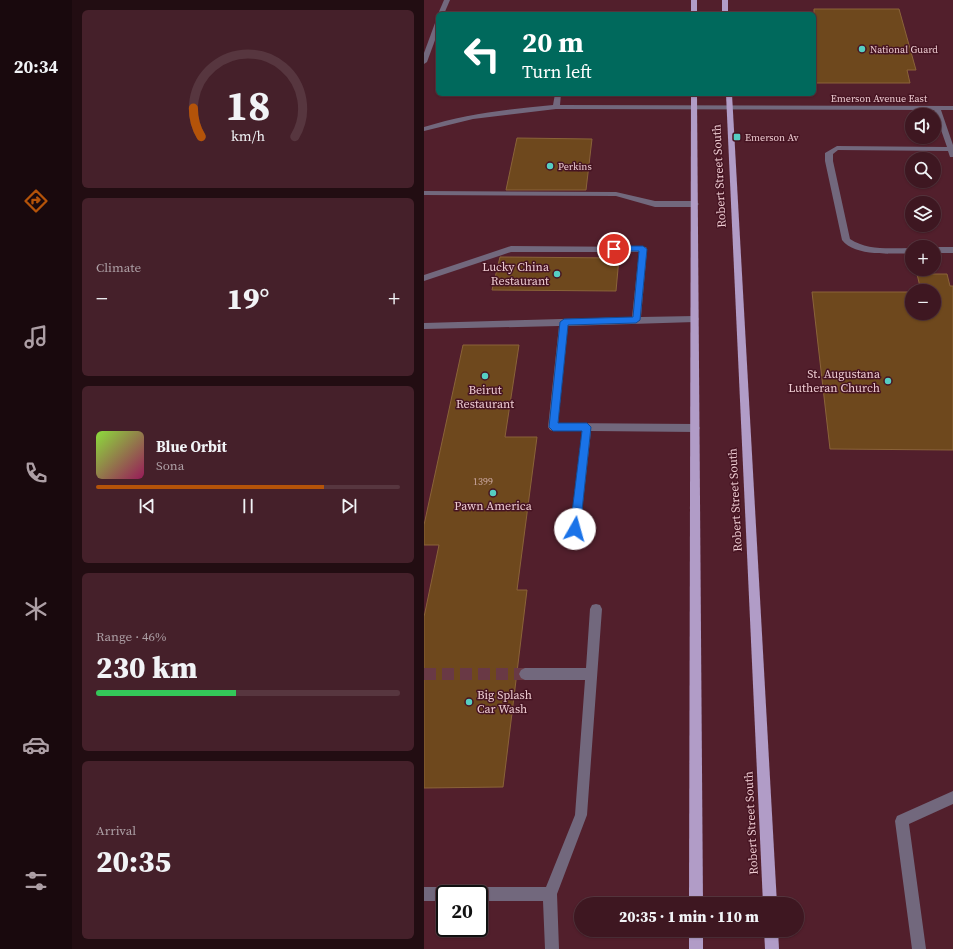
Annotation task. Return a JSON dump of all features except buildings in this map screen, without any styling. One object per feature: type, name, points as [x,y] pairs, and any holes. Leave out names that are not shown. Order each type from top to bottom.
[{"type":"main road","points":[[694,0],[694,12]]},
{"type":"main road","points":[[725,0],[725,12]]},
{"type":"main road","name":"Robert Street South","points":[[694,96],[696,897]]},
{"type":"main road","name":"Robert Street South","points":[[730,96],[770,897]]},
{"type":"main road","points":[[696,937],[696,949]]},
{"type":"main road","points":[[771,937],[772,949]]},
{"type":"street","points":[[442,12],[447,0]]},
{"type":"street","points":[[424,62],[436,29]]},
{"type":"street","points":[[556,107],[558,96]]},
{"type":"street","name":"Emerson Avenue East","points":[[424,129],[478,116],[514,110],[556,107],[905,108]]},
{"type":"street","name":"Emerson Avenue East","points":[[941,108],[953,108]]},
{"type":"street","points":[[905,251],[871,249],[852,245],[846,240],[829,161],[830,153],[837,148],[952,152],[941,117]]},
{"type":"street","points":[[424,193],[616,194],[655,204],[695,204]]},
{"type":"street","points":[[424,278],[511,249],[643,249],[636,320]]},
{"type":"street","points":[[941,250],[953,250]]},
{"type":"street","points":[[424,326],[636,320],[695,320]]},
{"type":"street","points":[[564,322],[553,427],[695,428]]},
{"type":"street","points":[[575,529],[587,427]]},
{"type":"street","points":[[552,949],[550,894],[581,815],[596,609]]},
{"type":"street","points":[[525,674],[591,674]]},
{"type":"street","points":[[919,949],[902,821],[953,797]]},
{"type":"street","points":[[424,894],[550,894]]},
{"type":"tunnel","points":[[424,674],[525,674]]},
{"type":"place","name":"National Guard","points":[[862,49]]},
{"type":"place","name":"Emerson Av","points":[[737,137]]},
{"type":"place","name":"Perkins","points":[[550,166]]},
{"type":"place","name":"Lucky China Restaurant","points":[[557,274]]},
{"type":"place","name":"Beirut Restaurant","points":[[485,376]]},
{"type":"place","name":"St. Augustana Lutheran Church","points":[[888,381]]},
{"type":"place","name":"Pawn America","points":[[493,493]]},
{"type":"place","name":"Big Splash Car Wash","points":[[469,702]]},
{"type":"route","points":[[575,529],[587,427],[553,427],[564,322],[636,320],[643,249],[614,249]]}]
